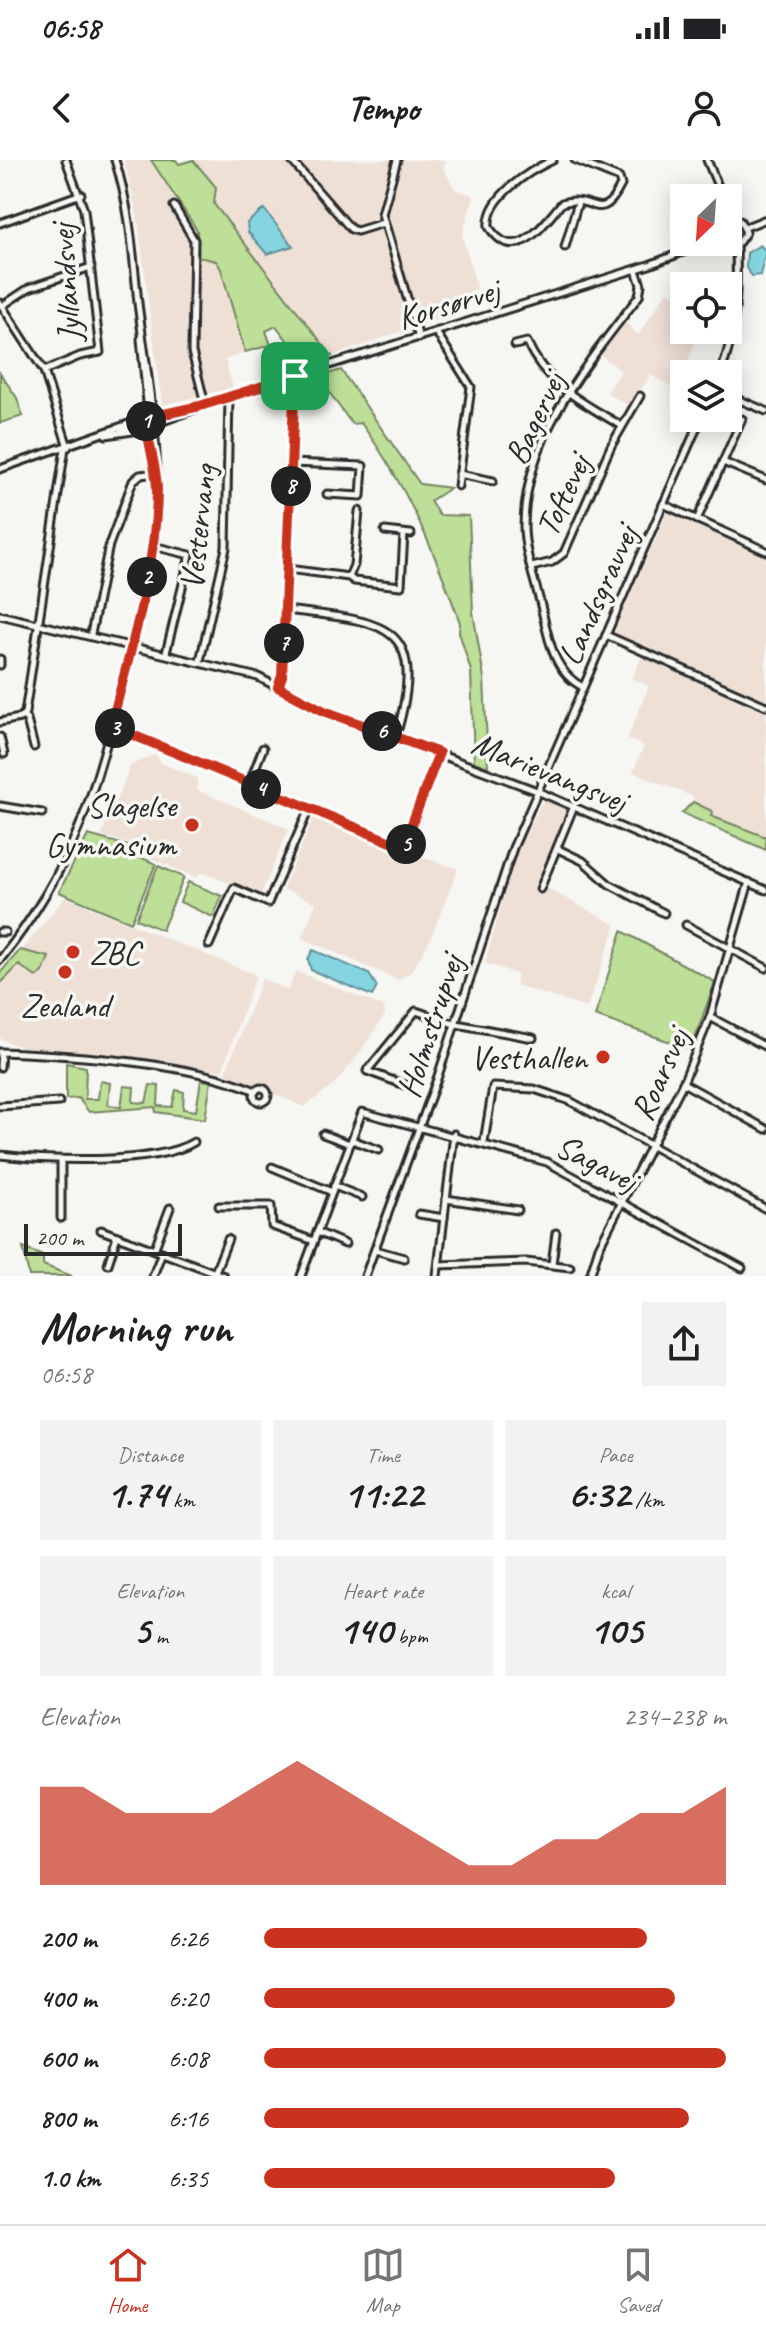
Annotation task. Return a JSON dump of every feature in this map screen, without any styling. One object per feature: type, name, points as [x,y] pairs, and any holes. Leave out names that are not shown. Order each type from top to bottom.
[{"type":"street","name":"Jyllandsvej","points":[[44,371],[80,356],[100,352],[81,194],[66,160]]},
{"type":"street","points":[[0,960],[23,931],[64,865],[89,809],[132,644],[153,546],[157,480],[126,200],[115,160]]},
{"type":"street","points":[[291,160],[351,229],[357,231],[383,223]]},
{"type":"street","points":[[397,160],[383,202],[383,223],[419,338]]},
{"type":"street","points":[[553,160],[539,162],[502,196],[489,218],[492,231],[504,240],[525,241],[541,231],[562,203],[608,207],[621,185],[616,176],[575,160]]},
{"type":"street","points":[[592,167],[596,160]]},
{"type":"street","points":[[716,160],[708,162],[717,184]]},
{"type":"street","points":[[0,223],[81,194]]},
{"type":"street","points":[[565,247],[578,202]]},
{"type":"street","points":[[174,206],[194,240],[192,352],[203,405]]},
{"type":"street","points":[[746,227],[766,219]]},
{"type":"street","points":[[742,224],[746,227]]},
{"type":"street","points":[[742,239],[746,227]]},
{"type":"street","name":"Korsørvej","points":[[0,469],[672,256]]},
{"type":"street","points":[[724,360],[736,314],[736,256]]},
{"type":"street","points":[[34,747],[24,714],[66,447],[44,371],[1,305],[29,288],[91,267]]},
{"type":"street","name":"Bagervej","points":[[583,687],[569,678],[553,653],[532,567],[524,525],[531,467],[543,437],[568,394],[639,296],[641,287],[636,270]]},
{"type":"street","points":[[139,306],[157,460],[155,473]]},
{"type":"street","points":[[436,332],[471,387],[458,486]]},
{"type":"street","name":"Toftevej","points":[[515,345],[527,342],[542,371],[568,394],[622,426]]},
{"type":"street","points":[[278,687],[282,676],[286,610],[295,376]]},
{"type":"street","name":"Toftevej","points":[[532,567],[552,562],[564,553],[622,426],[640,396]]},
{"type":"street","name":"Vestervang","points":[[200,661],[226,548],[229,397]]},
{"type":"street","points":[[742,401],[766,411]]},
{"type":"street","name":"Landsgravvej","points":[[537,791],[695,432]]},
{"type":"street","points":[[697,520],[736,432]]},
{"type":"street","points":[[723,462],[766,480]]},
{"type":"street","points":[[292,463],[363,466],[361,496],[327,494]]},
{"type":"street","points":[[91,634],[103,566],[128,494],[136,477],[155,473]]},
{"type":"street","points":[[459,474],[493,481]]},
{"type":"street","points":[[663,504],[766,551]]},
{"type":"street","points":[[349,577],[354,565],[359,511]]},
{"type":"street","points":[[288,569],[401,586],[407,534],[385,531]]},
{"type":"street","points":[[153,546],[190,555],[166,653]]},
{"type":"street","points":[[286,610],[351,619],[376,626],[396,641],[405,655],[409,673],[396,736]]},
{"type":"street","name":"Marievangsvej","points":[[0,615],[243,672],[324,711],[537,791],[766,890]]},
{"type":"street","points":[[606,635],[766,706]]},
{"type":"street","points":[[0,659],[0,665]]},
{"type":"street","points":[[0,722],[24,714]]},
{"type":"street","points":[[111,726],[403,847],[439,753]]},
{"type":"street","points":[[0,737],[4,754]]},
{"type":"street","points":[[249,784],[263,748]]},
{"type":"street","name":"Holmstrupvej","points":[[365,1276],[456,1023],[504,871],[537,791]]},
{"type":"street","points":[[0,806],[42,813]]},
{"type":"street","points":[[540,889],[574,806]]},
{"type":"street","points":[[209,945],[234,888],[268,903],[309,809]]},
{"type":"street","points":[[558,849],[583,861],[609,884],[664,913]]},
{"type":"street","name":"Roarsvej","points":[[590,1276],[599,1247],[683,1083],[710,1017],[732,950],[749,882]]},
{"type":"street","points":[[686,925],[766,968]]},
{"type":"street","points":[[405,1085],[367,1071],[416,1011],[456,1023],[533,1038]]},
{"type":"street","points":[[710,1017],[766,1047]]},
{"type":"street","points":[[0,1067],[1,1052],[186,1072],[231,1081],[256,1091]]},
{"type":"street","points":[[683,1083],[766,1129]]},
{"type":"street","points":[[484,1142],[491,1092],[496,1086],[530,1088],[556,1095],[766,1209]]},
{"type":"street","points":[[0,1106],[59,1102]]},
{"type":"street","name":"Sagavej","points":[[351,1142],[362,1112],[484,1142],[547,1162],[742,1268]]},
{"type":"street","points":[[323,1134],[379,1150]]},
{"type":"street","points":[[437,1276],[454,1134]]},
{"type":"street","points":[[0,1155],[61,1162],[160,1152],[194,1142]]},
{"type":"street","points":[[301,1276],[351,1142]]},
{"type":"street","points":[[61,1162],[61,1218]]},
{"type":"street","points":[[272,1167],[362,1197]]},
{"type":"street","points":[[446,1199],[518,1210]]},
{"type":"street","points":[[219,1206],[271,1206],[272,1226],[314,1241]]},
{"type":"street","points":[[154,1250],[170,1208]]},
{"type":"street","points":[[419,1214],[444,1218]]},
{"type":"street","points":[[101,1230],[224,1276]]},
{"type":"street","points":[[317,1232],[345,1244]]},
{"type":"street","points":[[552,1264],[556,1233]]},
{"type":"street","points":[[108,1264],[117,1236]]},
{"type":"street","points":[[215,1272],[228,1239]]},
{"type":"street","points":[[375,1250],[404,1258]]},
{"type":"street","points":[[153,1276],[162,1252]]},
{"type":"street","points":[[439,1265],[552,1264],[570,1267]]},
{"type":"street","points":[[202,1276],[205,1269]]},
{"type":"shaded area","points":[[124,160],[151,160],[197,231],[198,256],[216,261],[221,269],[245,352],[225,360],[233,388],[162,405],[137,214]]},
{"type":"shaded area","points":[[193,160],[446,160],[443,168],[455,189],[474,196],[462,235],[477,288],[465,295],[469,308],[332,356],[214,203],[216,187]]},
{"type":"shaded area","points":[[667,292],[670,293],[670,344],[694,344],[689,360],[670,360],[670,386],[651,375],[629,406],[607,393],[621,371],[600,354],[625,322],[638,335]]},
{"type":"shaded area","points":[[667,512],[766,557],[766,837],[710,815],[712,810],[693,802],[694,797],[633,772],[644,746],[627,739],[649,686],[632,679],[642,655],[610,642]]},
{"type":"shaded area","name":"Slagelse Gymnasium","points":[[156,754],[161,763],[197,778],[197,790],[289,829],[260,896],[207,874],[199,873],[197,878],[141,854],[131,844],[101,836],[131,765]]},
{"type":"shaded area","points":[[543,800],[564,807],[568,814],[541,885],[616,925],[587,1008],[515,985],[517,974],[485,963],[516,854]]},
{"type":"shaded area","points":[[314,817],[406,855],[408,852],[458,869],[429,942],[411,972],[398,980],[302,938],[316,903],[283,889]]},
{"type":"shaded area","points":[[65,897],[256,975],[222,1071],[21,1047],[0,1039],[0,977]]},
{"type":"shaded area","points":[[296,971],[384,1007],[385,1015],[352,1064],[330,1088],[304,1107],[225,1073],[262,979],[288,990]]},
{"type":"green space","points":[[151,160],[176,160],[179,164],[193,160],[216,187],[214,204],[332,356],[306,364],[276,326],[266,331],[271,345],[245,352],[221,269],[216,261],[198,257],[197,230]]},
{"type":"green space","points":[[341,370],[420,484],[450,488],[430,501],[439,515],[469,516],[473,612],[484,678],[488,767],[474,762],[471,671],[459,632],[460,623],[430,545],[406,494],[377,446],[361,423],[352,424],[318,377]]},
{"type":"green space","points":[[0,373],[17,398],[23,416],[0,423]]},
{"type":"green space","points":[[693,802],[712,811],[711,816],[766,837],[766,850],[682,813]]},
{"type":"green space","points":[[88,835],[129,846],[135,855],[156,864],[131,922],[59,892]]},
{"type":"green space","points":[[158,866],[184,877],[162,930],[136,919]]},
{"type":"green space","points":[[188,882],[222,896],[213,917],[180,902]]},
{"type":"green space","points":[[622,931],[715,982],[691,1049],[595,1016]]},
{"type":"green space","points":[[20,950],[49,957],[43,972],[36,977],[19,965],[0,984],[0,973]]},
{"type":"green space","points":[[66,1063],[86,1067],[85,1099],[98,1099],[100,1081],[110,1083],[108,1105],[121,1107],[124,1086],[134,1087],[133,1102],[146,1103],[150,1085],[159,1086],[158,1106],[172,1107],[176,1090],[184,1092],[183,1109],[196,1111],[201,1080],[211,1081],[205,1119],[156,1112],[155,1107],[89,1112],[78,1098],[66,1099]]},
{"type":"green space","points":[[23,1248],[43,1256],[43,1265],[72,1276],[29,1276]]},
{"type":"water","points":[[264,209],[293,246],[267,254],[248,232],[247,223]]},
{"type":"water","points":[[760,245],[766,251],[760,275],[752,276],[746,268],[747,253]]},
{"type":"water","points":[[313,950],[369,974],[377,987],[372,996],[311,970],[308,959]]},
{"type":"place","name":"Slagelse Gymnasium","points":[[192,825]]},
{"type":"place","name":"ZBC","points":[[73,952]]},
{"type":"place","name":"Zealand","points":[[65,972]]},
{"type":"place","name":"Vesthallen","points":[[603,1057]]},
{"type":"route","points":[[295,376],[288,569],[282,676],[278,687],[324,711],[439,753],[403,847],[111,726],[153,546],[157,480],[153,473],[146,418],[200,406],[295,376]]}]
